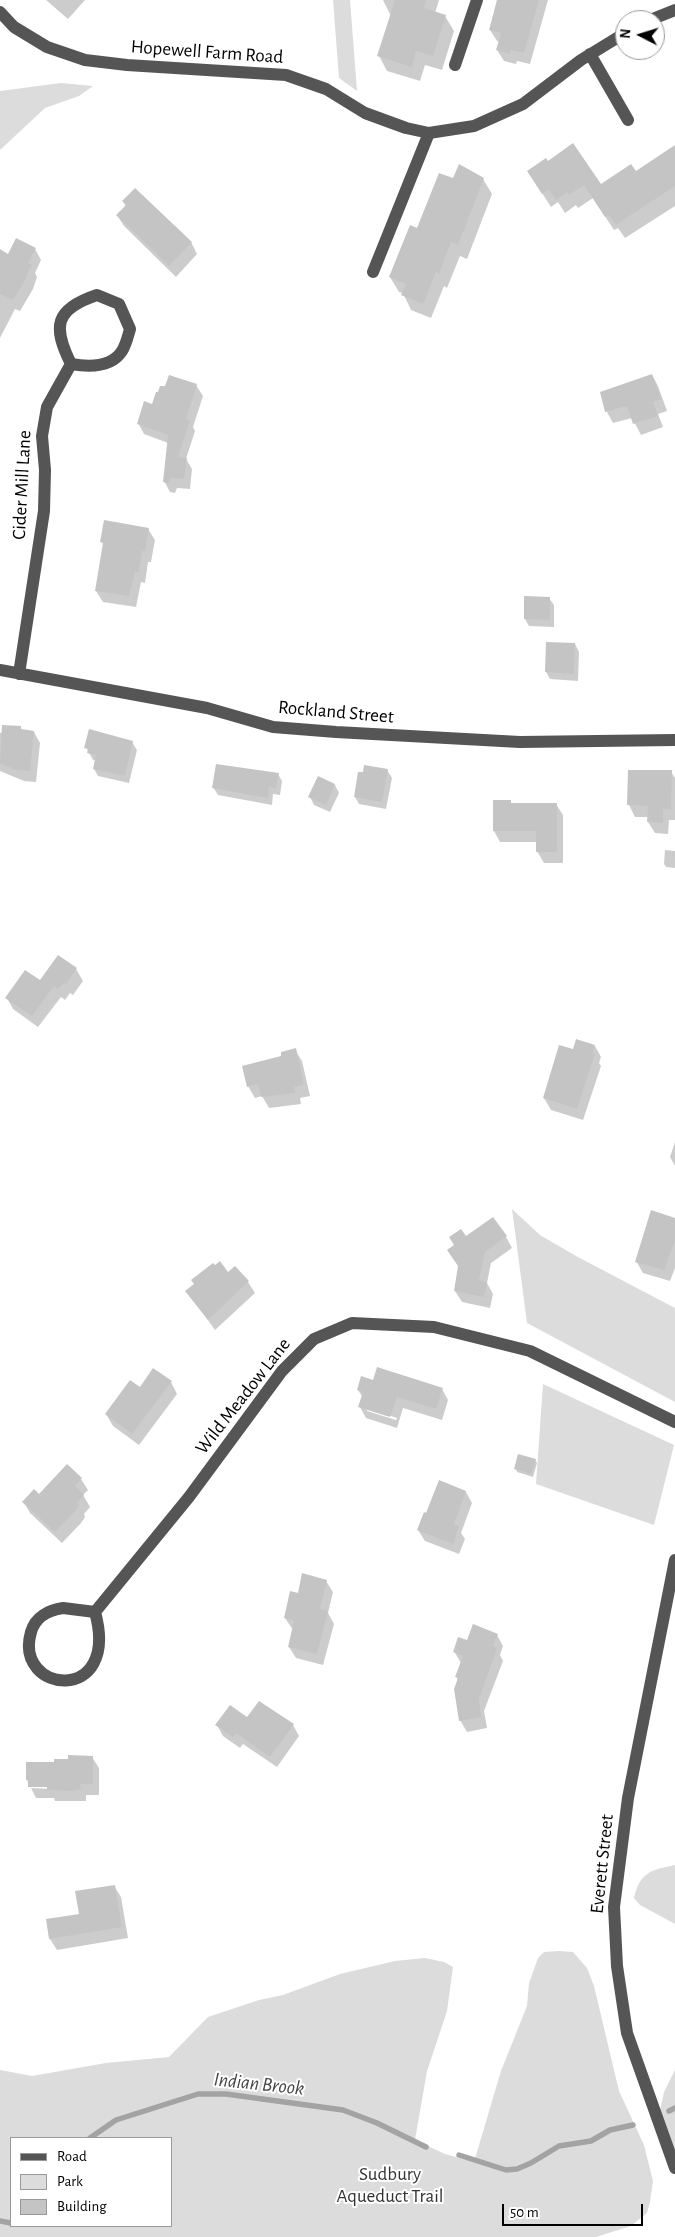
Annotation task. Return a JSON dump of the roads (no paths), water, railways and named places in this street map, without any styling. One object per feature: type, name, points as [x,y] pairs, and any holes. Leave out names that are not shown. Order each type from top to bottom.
[{"type":"street","points":[[455,65],[477,0]]},
{"type":"street","name":"Hopewell Farm Road","points":[[0,12],[14,27],[47,47],[85,60],[127,65],[286,75],[326,89],[364,113],[406,128],[429,133],[474,126],[522,104],[590,54],[615,39]]},
{"type":"street","points":[[590,54],[628,120]]},
{"type":"street","points":[[373,272],[429,133]]},
{"type":"street","points":[[98,295],[119,304],[130,329],[121,352],[107,363],[86,366],[71,364],[61,344],[58,330],[66,311],[78,302],[98,295]]},
{"type":"street","name":"Cider Mill Lane","points":[[19,674],[44,511],[45,470],[42,436],[47,407],[71,364]]},
{"type":"street","name":"Rockland Street","points":[[0,670],[207,708],[273,727],[520,742],[675,740]]},
{"type":"street","name":"Wild Meadow Lane","points":[[94,1612],[189,1496],[282,1371],[314,1339],[352,1323],[434,1327],[530,1351],[675,1422]]},
{"type":"street","name":"Everett Street","points":[[675,1560],[628,1798],[614,1907],[617,1966],[627,2033],[675,2168]]},
{"type":"street","points":[[63,1608],[94,1612],[98,1623],[100,1650],[90,1670],[80,1678],[67,1680],[53,1680],[42,1674],[28,1651],[32,1628],[40,1618],[51,1610],[63,1608]]},
{"type":"waterway","name":"Indian Brook","points":[[91,2137],[116,2120],[198,2094],[226,2094],[343,2110],[377,2123],[426,2147]]},
{"type":"waterway","name":"Indian Brook","points":[[669,2111],[675,2108]]},
{"type":"waterway","name":"Indian Brook","points":[[459,2155],[506,2170],[517,2169],[559,2146],[591,2141],[610,2130],[633,2125]]},
{"type":"waterway","name":"Indian Brook","points":[[0,2221],[10,2223]]},
{"type":"park label","name":"Sudbury Aqueduct Trail","points":[[390,2185]]}]
